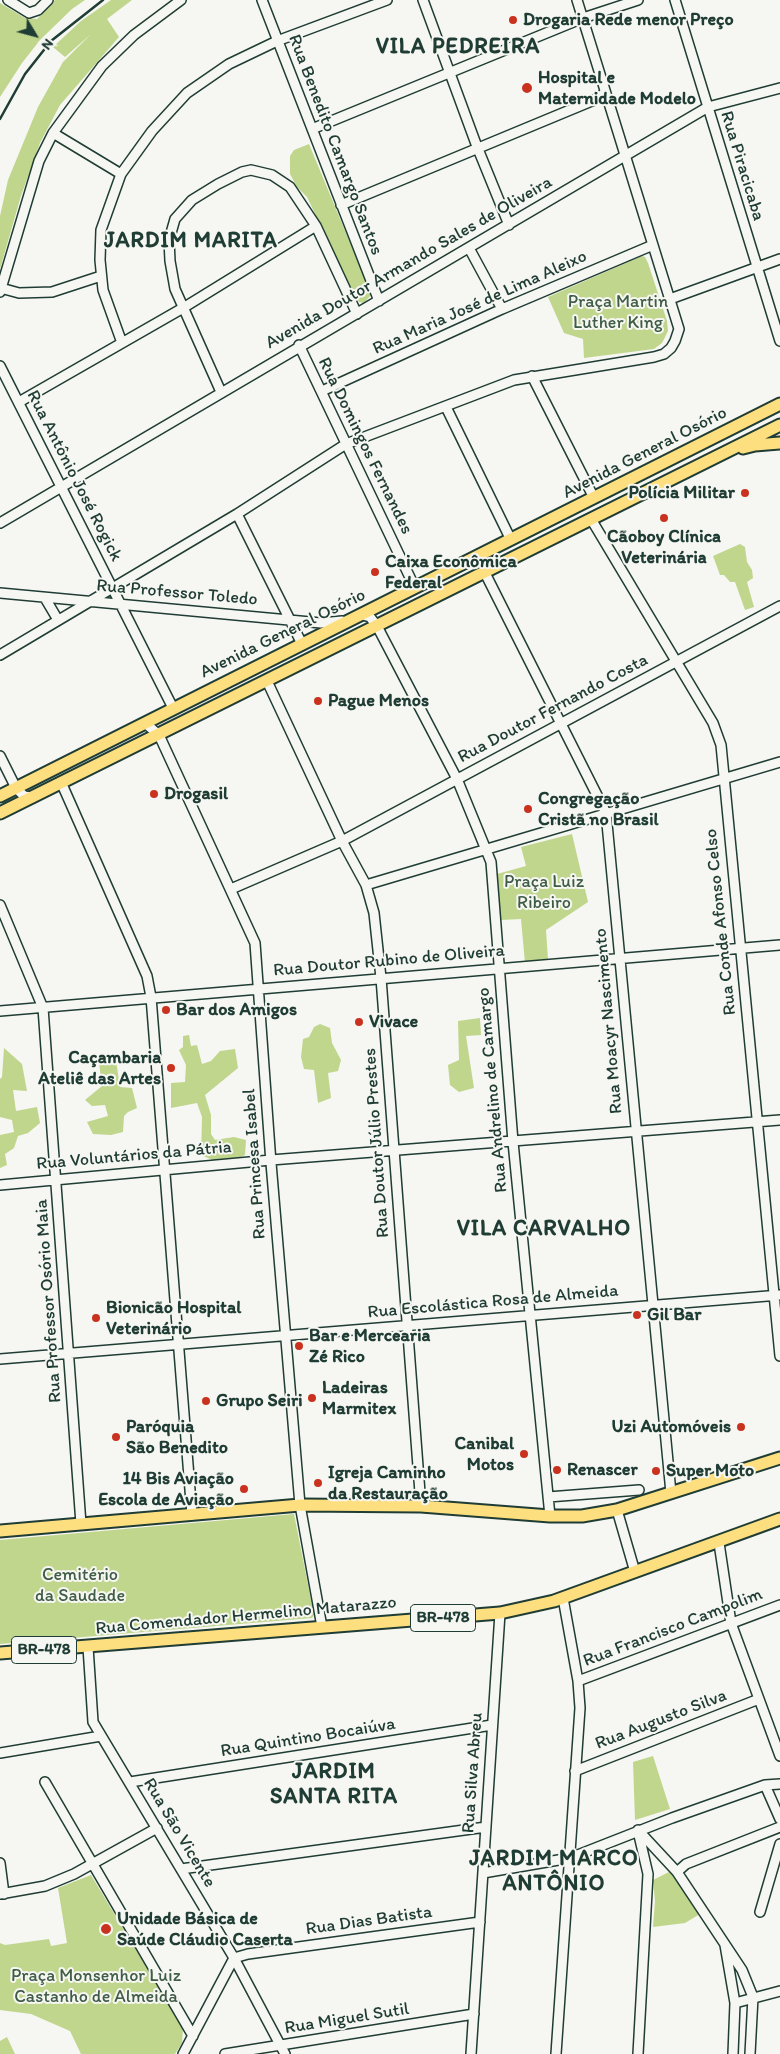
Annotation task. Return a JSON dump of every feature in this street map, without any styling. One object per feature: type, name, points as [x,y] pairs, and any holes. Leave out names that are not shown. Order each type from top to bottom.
[{"type":"main road","name":"Avenida General Osório","points":[[0,796],[780,404]]},
{"type":"main road","points":[[752,419],[780,424]]},
{"type":"main road","name":"Avenida General Osório","points":[[0,813],[718,457],[780,424]]},
{"type":"main road","points":[[718,457],[755,444],[780,443]]},
{"type":"main road","points":[[0,1531],[300,1505],[421,1506],[550,1516],[582,1516],[617,1510],[780,1458]]},
{"type":"main road","name":"Rua Comendador Hermelino Matarazzo","points":[[0,1653],[500,1613],[563,1598],[719,1543],[780,1519]]},
{"type":"street","points":[[8,0],[29,13],[38,10],[48,0]]},
{"type":"street","points":[[101,276],[52,292],[19,293],[1,290],[39,161],[53,133],[102,66],[134,35],[181,0]]},
{"type":"street","name":"Rua Benedito Camargo Santos","points":[[262,0],[379,301]]},
{"type":"street","points":[[122,343],[110,316],[103,290],[101,276],[101,230],[120,174],[152,131],[187,93],[230,64],[277,41],[387,0]]},
{"type":"street","points":[[423,0],[478,148],[509,224]]},
{"type":"street","points":[[0,655],[237,514],[346,444],[514,380],[654,357],[664,354],[671,348],[678,329],[670,299],[577,0]]},
{"type":"street","points":[[312,129],[583,18],[638,0]]},
{"type":"street","name":"Rua Piracicaba","points":[[675,0],[780,341]]},
{"type":"street","name":"Avenida Doutor Armando Sales de Oliveira","points":[[0,523],[708,107],[780,88]]},
{"type":"street","points":[[341,205],[599,98],[605,92]]},
{"type":"street","points":[[53,133],[120,174]]},
{"type":"street","points":[[221,392],[175,289],[170,261],[169,240],[175,220],[192,200],[218,184],[242,172],[251,170],[272,175],[290,187],[316,226],[357,314]]},
{"type":"street","points":[[18,402],[183,308],[316,226]]},
{"type":"street","name":"Rua Maria José de Lima Aleixo","points":[[322,391],[502,309],[653,245]]},
{"type":"street","points":[[470,248],[502,309]]},
{"type":"street","points":[[670,299],[780,259]]},
{"type":"street","name":"Rua Domingos Fernandes","points":[[299,346],[415,588]]},
{"type":"street","name":"Rua Antônio José Rogick","points":[[0,366],[62,485],[111,588],[173,708]]},
{"type":"street","points":[[532,376],[594,498]]},
{"type":"street","points":[[446,407],[511,540]]},
{"type":"street","points":[[237,514],[302,644]]},
{"type":"street","name":"Rua Conde Afonso Celso","points":[[592,519],[713,724],[720,745],[757,1122],[777,1296],[780,1356]]},
{"type":"street","name":"Rua Moacyr Nascimento","points":[[485,572],[606,814],[671,1493]]},
{"type":"street","name":"Rua Professor Toledo","points":[[0,593],[120,606],[329,623],[357,617]]},
{"type":"street","points":[[45,598],[58,620]]},
{"type":"street","name":"Rua Doutor Fernando Costa","points":[[231,889],[342,841],[780,606]]},
{"type":"street","points":[[357,617],[370,617],[377,626]]},
{"type":"street","name":"Rua Andrelino de Camargo","points":[[377,626],[457,779],[491,862],[513,1142],[550,1516]]},
{"type":"street","name":"Rua Doutor Júlio Prestes","points":[[267,681],[342,841],[366,885],[374,913],[381,978],[421,1506]]},
{"type":"street","name":"Rua Princesa Isabel","points":[[145,723],[160,735],[255,943],[300,1505],[322,1627]]},
{"type":"street","points":[[0,756],[16,788],[24,796],[31,797]]},
{"type":"street","points":[[366,885],[780,762]]},
{"type":"street","points":[[62,782],[147,976],[151,997],[192,1514]]},
{"type":"street","name":"Rua Professor Osório Maia","points":[[0,905],[44,1008],[81,1524]]},
{"type":"street","name":"Rua Doutor Rubino de Oliveira","points":[[0,1011],[780,945]]},
{"type":"street","name":"Rua Voluntários da Pátria","points":[[0,1184],[271,1160],[780,1120]]},
{"type":"street","name":"Rua Escolástica Rosa de Almeida","points":[[0,1358],[777,1296]]},
{"type":"street","points":[[548,1497],[639,1490]]},
{"type":"street","points":[[617,1510],[635,1572]]},
{"type":"street","points":[[719,1543],[731,1624],[780,1756]]},
{"type":"street","points":[[556,2054],[580,1708],[578,1681],[563,1598]]},
{"type":"street","name":"Rua Francisco Campolim","points":[[578,1681],[780,1605]]},
{"type":"street","name":"Rua Silva Abreu","points":[[471,2054],[500,1613]]},
{"type":"street","name":"Rua São Vicente","points":[[88,1647],[93,1722],[234,1958],[283,2050]]},
{"type":"street","name":"Rua Augusto Silva","points":[[575,1771],[759,1699]]},
{"type":"street","name":"Rua Quintino Bocaiúva","points":[[130,1782],[492,1725]]},
{"type":"street","points":[[0,1753],[101,1736]]},
{"type":"street","points":[[45,1782],[193,2036]]},
{"type":"street","points":[[483,1873],[570,1858],[638,1830],[765,1785],[780,1784]]},
{"type":"street","points":[[765,1785],[780,1819]]},
{"type":"street","points":[[182,1869],[486,1827]]},
{"type":"street","points":[[677,1872],[686,1864],[780,1827]]},
{"type":"street","points":[[0,1862],[2,1894],[45,1886],[92,1864],[157,1828]]},
{"type":"street","points":[[638,1830],[677,1872],[724,1940],[742,1970],[753,1997],[750,2054]]},
{"type":"street","points":[[638,1830],[648,1874],[638,2054]]},
{"type":"street","points":[[760,1912],[780,1844]]},
{"type":"street","name":"Rua Dias Batista","points":[[234,1958],[248,1954],[480,1922]]},
{"type":"street","points":[[724,1940],[735,2003],[733,2054]]},
{"type":"street","points":[[183,2054],[234,1958]]},
{"type":"street","points":[[735,2003],[780,1991]]},
{"type":"street","name":"Rua Miguel Sutil","points":[[225,2054],[283,2050],[474,2014]]},
{"type":"green space","points":[[55,0],[85,0],[72,9],[40,40],[22,63],[0,97],[0,3],[25,18],[37,19]]},
{"type":"green space","points":[[111,0],[132,0],[107,19],[119,37],[60,105],[40,143],[21,196],[0,269],[0,216],[8,180],[38,107],[63,62],[91,34],[65,57],[53,47],[81,21]]},
{"type":"green space","points":[[309,144],[368,286],[371,295],[364,303],[359,302],[355,297],[307,197],[297,187],[290,174],[290,156],[294,150]]},
{"type":"green space","name":"Praça Martin Luther King","points":[[642,256],[645,257],[648,263],[667,321],[668,331],[662,343],[654,349],[584,358],[583,339],[564,333],[548,297]]},
{"type":"green space","points":[[740,544],[745,547],[747,562],[752,570],[753,578],[747,582],[754,607],[745,610],[735,582],[730,582],[724,575],[720,575],[713,556]]},
{"type":"green space","name":"Praça Luiz Ribeiro","points":[[572,834],[588,902],[546,930],[548,960],[525,963],[521,919],[501,920],[497,874],[526,866],[521,847]]},
{"type":"green space","points":[[480,1018],[481,1035],[466,1036],[474,1088],[459,1092],[450,1085],[448,1065],[459,1060],[458,1021]]},
{"type":"green space","points":[[320,1024],[330,1028],[332,1043],[341,1060],[338,1071],[328,1073],[331,1098],[318,1103],[314,1070],[304,1069],[301,1057],[303,1039],[309,1037],[314,1027]]},
{"type":"green space","points":[[189,1035],[191,1046],[197,1045],[202,1064],[211,1061],[220,1051],[235,1049],[238,1068],[205,1095],[211,1115],[211,1134],[215,1140],[234,1137],[246,1140],[245,1155],[224,1165],[201,1155],[202,1117],[197,1103],[171,1108],[171,1083],[185,1082],[186,1065],[179,1050],[183,1047],[183,1036]]},
{"type":"green space","points":[[4,1048],[22,1064],[27,1091],[13,1090],[16,1111],[37,1107],[40,1123],[28,1133],[18,1136],[14,1148],[5,1154],[7,1165],[0,1168],[0,1135],[14,1132],[12,1120],[0,1117],[0,1079],[2,1077]]},
{"type":"green space","points":[[115,1054],[120,1087],[132,1088],[137,1108],[124,1116],[123,1132],[111,1135],[93,1134],[87,1122],[108,1116],[105,1105],[92,1106],[85,1100],[102,1086],[98,1055]]},
{"type":"green space","name":"Cemitério da Saudade","points":[[294,1514],[314,1615],[312,1618],[0,1644],[0,1540]]},
{"type":"green space","points":[[653,1756],[670,1809],[635,1820],[633,1762]]},
{"type":"green space","points":[[669,1872],[675,1875],[700,1914],[685,1923],[653,1927],[655,1901],[653,1880]]},
{"type":"green space","name":"Praça Monsenhor Luiz Castanho de Almeida","points":[[91,1875],[183,2028],[182,2043],[175,2054],[81,2054],[70,2031],[31,2014],[0,2010],[0,1943],[5,1945],[49,1939],[51,1946],[67,1943],[58,1888]]},
{"type":"green space","points":[[7,2037],[15,2054],[0,2054],[0,2041]]},
{"type":"railway","points":[[0,119],[25,74],[51,41],[103,0]]},
{"type":"place","name":"Drogaria Rede menor Preço","points":[[513,20]]},
{"type":"place","name":"Hospital e Maternidade Modelo","points":[[527,88]]},
{"type":"place","name":"Polícia Militar","points":[[745,493]]},
{"type":"place","name":"Cãoboy Clínica Veterinária","points":[[664,518]]},
{"type":"place","name":"Caixa Econômica Federal","points":[[375,572]]},
{"type":"place","name":"Pague Menos","points":[[318,701]]},
{"type":"place","name":"Drogasil","points":[[154,794]]},
{"type":"place","name":"Congregação Cristã no Brasil","points":[[528,809]]},
{"type":"place","name":"Bar dos Amigos","points":[[166,1010]]},
{"type":"place","name":"Vivace","points":[[359,1022]]},
{"type":"place","name":"Caçambaria Ateliê das Artes","points":[[171,1068]]},
{"type":"place","name":"Gil Bar","points":[[637,1315]]},
{"type":"place","name":"Bionicão Hospital Veterinário","points":[[96,1318]]},
{"type":"place","name":"Bar e Mercearia Zé Rico","points":[[299,1346]]},
{"type":"place","name":"Ladeiras Marmitex","points":[[312,1398]]},
{"type":"place","name":"Grupo Seiri","points":[[206,1401]]},
{"type":"place","name":"Uzi Automóveis","points":[[741,1427]]},
{"type":"place","name":"Paróquia São Benedito","points":[[116,1437]]},
{"type":"place","name":"Canibal Motos","points":[[524,1454]]},
{"type":"place","name":"Renascer","points":[[557,1470]]},
{"type":"place","name":"Super Moto","points":[[656,1471]]},
{"type":"place","name":"Igreja Caminho da Restauração","points":[[318,1483]]},
{"type":"place","name":"14 Bis Aviação Escola de Aviação","points":[[244,1489]]},
{"type":"place","name":"Unidade Básica de Saúde Cláudio Caserta","points":[[106,1929]]},
{"type":"district","name":"VILA PEDREIRA","points":[[458,47]]},
{"type":"district","name":"JARDIM MARITA","points":[[191,241]]},
{"type":"district","name":"VILA CARVALHO","points":[[544,1229]]},
{"type":"district","name":"JARDIM SANTA RITA","points":[[334,1784]]},
{"type":"district","name":"JARDIM MARCO ANTÔNIO","points":[[554,1872]]}]
